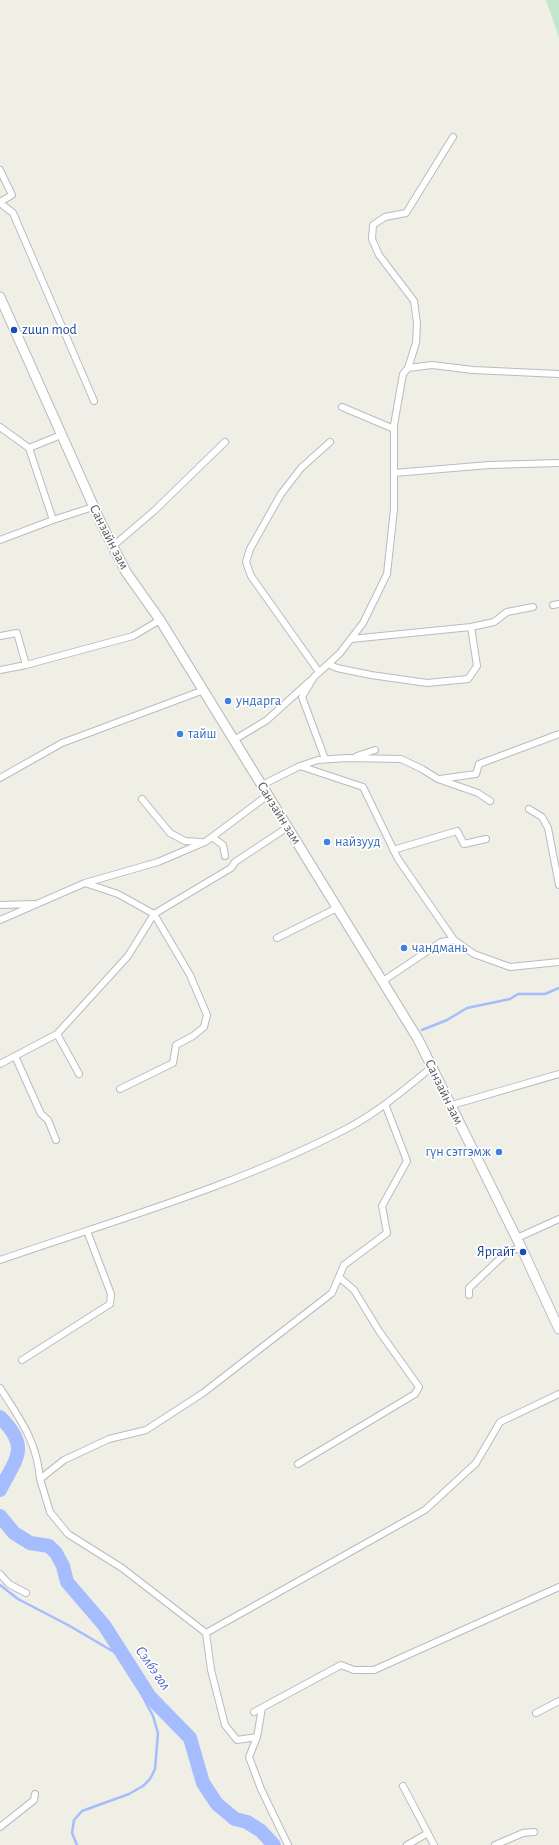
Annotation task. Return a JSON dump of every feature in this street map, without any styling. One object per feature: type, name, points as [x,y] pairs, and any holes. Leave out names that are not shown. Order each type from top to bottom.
[{"type":"main road","name":"Санзайн зам","points":[[0,297],[93,507],[126,572],[160,620],[204,690],[412,1028],[452,1105],[469,1145],[519,1243],[559,1329]]},
{"type":"street","points":[[234,740],[267,720],[282,704],[328,664],[351,639],[363,623],[386,574],[394,509],[394,429],[403,374],[408,368],[416,343],[417,323],[414,301],[380,255],[372,239],[373,225],[385,216],[406,213],[453,137]]},
{"type":"street","points":[[0,170],[12,195],[0,203],[13,213],[94,401]]},
{"type":"street","points":[[408,368],[432,365],[473,370],[559,374]]},
{"type":"street","points":[[342,407],[394,429]]},
{"type":"street","points":[[0,427],[29,448],[53,520]]},
{"type":"street","points":[[29,448],[61,435]]},
{"type":"street","points":[[113,546],[154,511],[225,442]]},
{"type":"street","points":[[319,672],[251,576],[246,562],[250,549],[282,494],[301,468],[330,442]]},
{"type":"street","points":[[394,473],[489,465],[559,463]]},
{"type":"street","points":[[0,540],[93,507]]},
{"type":"street","points":[[351,639],[471,627],[494,622],[507,612],[533,607]]},
{"type":"street","points":[[0,670],[26,665],[133,636],[160,620]]},
{"type":"street","points":[[328,664],[336,668],[371,675],[427,683],[468,679],[477,666],[471,627]]},
{"type":"street","points":[[0,636],[17,634],[26,665]]},
{"type":"street","points":[[313,678],[302,697],[325,759]]},
{"type":"street","points":[[0,778],[62,743],[204,690]]},
{"type":"street","points":[[438,779],[476,774],[480,764],[559,734]]},
{"type":"street","points":[[347,758],[375,750]]},
{"type":"street","points":[[262,785],[300,766],[318,760],[347,758],[401,759],[422,768],[438,779],[478,793],[490,800]]},
{"type":"street","points":[[300,766],[363,787],[393,850],[454,940],[474,954],[510,967],[559,962]]},
{"type":"street","points":[[0,920],[85,883],[158,862],[205,842],[268,795]]},
{"type":"street","points":[[142,799],[170,833],[185,840],[205,842]]},
{"type":"street","points":[[529,809],[542,817],[548,828],[559,885]]},
{"type":"street","points":[[0,1064],[57,1034],[128,956],[154,914],[231,868],[235,862],[288,827]]},
{"type":"street","points":[[393,850],[457,830],[464,844],[486,839]]},
{"type":"street","points":[[212,837],[223,845],[225,856]]},
{"type":"street","points":[[85,883],[118,894],[154,914],[190,975],[207,1015],[204,1028],[193,1036],[176,1044],[173,1063],[120,1089]]},
{"type":"street","points":[[0,905],[36,904]]},
{"type":"street","points":[[277,938],[337,908]]},
{"type":"street","points":[[382,981],[441,942],[454,940]]},
{"type":"street","points":[[57,1034],[79,1074]]},
{"type":"street","points":[[15,1056],[41,1114],[48,1120],[56,1140]]},
{"type":"street","points":[[0,1260],[224,1183],[283,1158],[347,1129],[385,1104],[432,1068]]},
{"type":"street","points":[[452,1105],[559,1074]]},
{"type":"street","points":[[40,1479],[64,1460],[109,1439],[146,1430],[203,1393],[332,1293],[344,1266],[387,1233],[382,1206],[407,1161],[385,1104]]},
{"type":"street","points":[[469,1295],[469,1288],[505,1254],[519,1243],[559,1219]]},
{"type":"street","points":[[22,1360],[110,1304],[111,1294],[87,1230]]},
{"type":"street","points":[[298,1464],[415,1394],[419,1387],[380,1331],[354,1290],[339,1277]]},
{"type":"street","points":[[0,1388],[33,1442],[39,1465],[40,1479],[50,1512],[68,1534],[122,1568],[206,1633],[211,1670],[226,1725],[237,1740],[258,1737]]},
{"type":"street","points":[[206,1633],[426,1510],[476,1464],[500,1422],[559,1394]]},
{"type":"street","points":[[0,1574],[9,1584],[26,1593]]},
{"type":"street","points":[[254,1712],[341,1664],[354,1670],[374,1670],[559,1587]]},
{"type":"street","points":[[536,1713],[559,1701]]},
{"type":"street","points":[[262,1708],[258,1737],[250,1757],[261,1789],[288,1845]]},
{"type":"street","points":[[403,1786],[434,1845]]},
{"type":"street","points":[[0,1827],[34,1800],[35,1794]]},
{"type":"street","points":[[495,1845],[523,1833],[534,1832]]},
{"type":"street","points":[[407,1845],[428,1833]]},
{"type":"green space","points":[[546,0],[559,0],[559,38]]},
{"type":"waterway","points":[[422,1030],[447,1020],[467,1008],[510,999],[518,994],[545,994],[559,988]]},
{"type":"waterway","name":"Сэлбэ гол","points":[[0,1417],[10,1428],[18,1445],[18,1453],[15,1461],[0,1490]]},
{"type":"waterway","name":"Сэлбэ гол","points":[[0,1516],[14,1533],[30,1543],[49,1546],[56,1553],[63,1566],[67,1582],[104,1625],[150,1697],[190,1738],[203,1783],[217,1804],[235,1819],[247,1822],[261,1831],[274,1845]]},
{"type":"waterway","points":[[0,1585],[18,1599],[68,1625],[126,1659],[135,1682],[153,1716],[158,1733],[155,1769],[150,1779],[143,1786],[129,1794],[82,1811],[74,1820],[72,1833],[77,1845]]},
{"type":"place","name":"zuun mod","points":[[14,330]]},
{"type":"place","name":"ундарга","points":[[228,701]]},
{"type":"place","name":"тайш","points":[[180,734]]},
{"type":"place","name":"найзууд","points":[[327,842]]},
{"type":"place","name":"чандмань","points":[[404,948]]},
{"type":"place","name":"гүн сэтгэмж","points":[[499,1152]]},
{"type":"place","name":"Яргайт","points":[[523,1252]]}]
